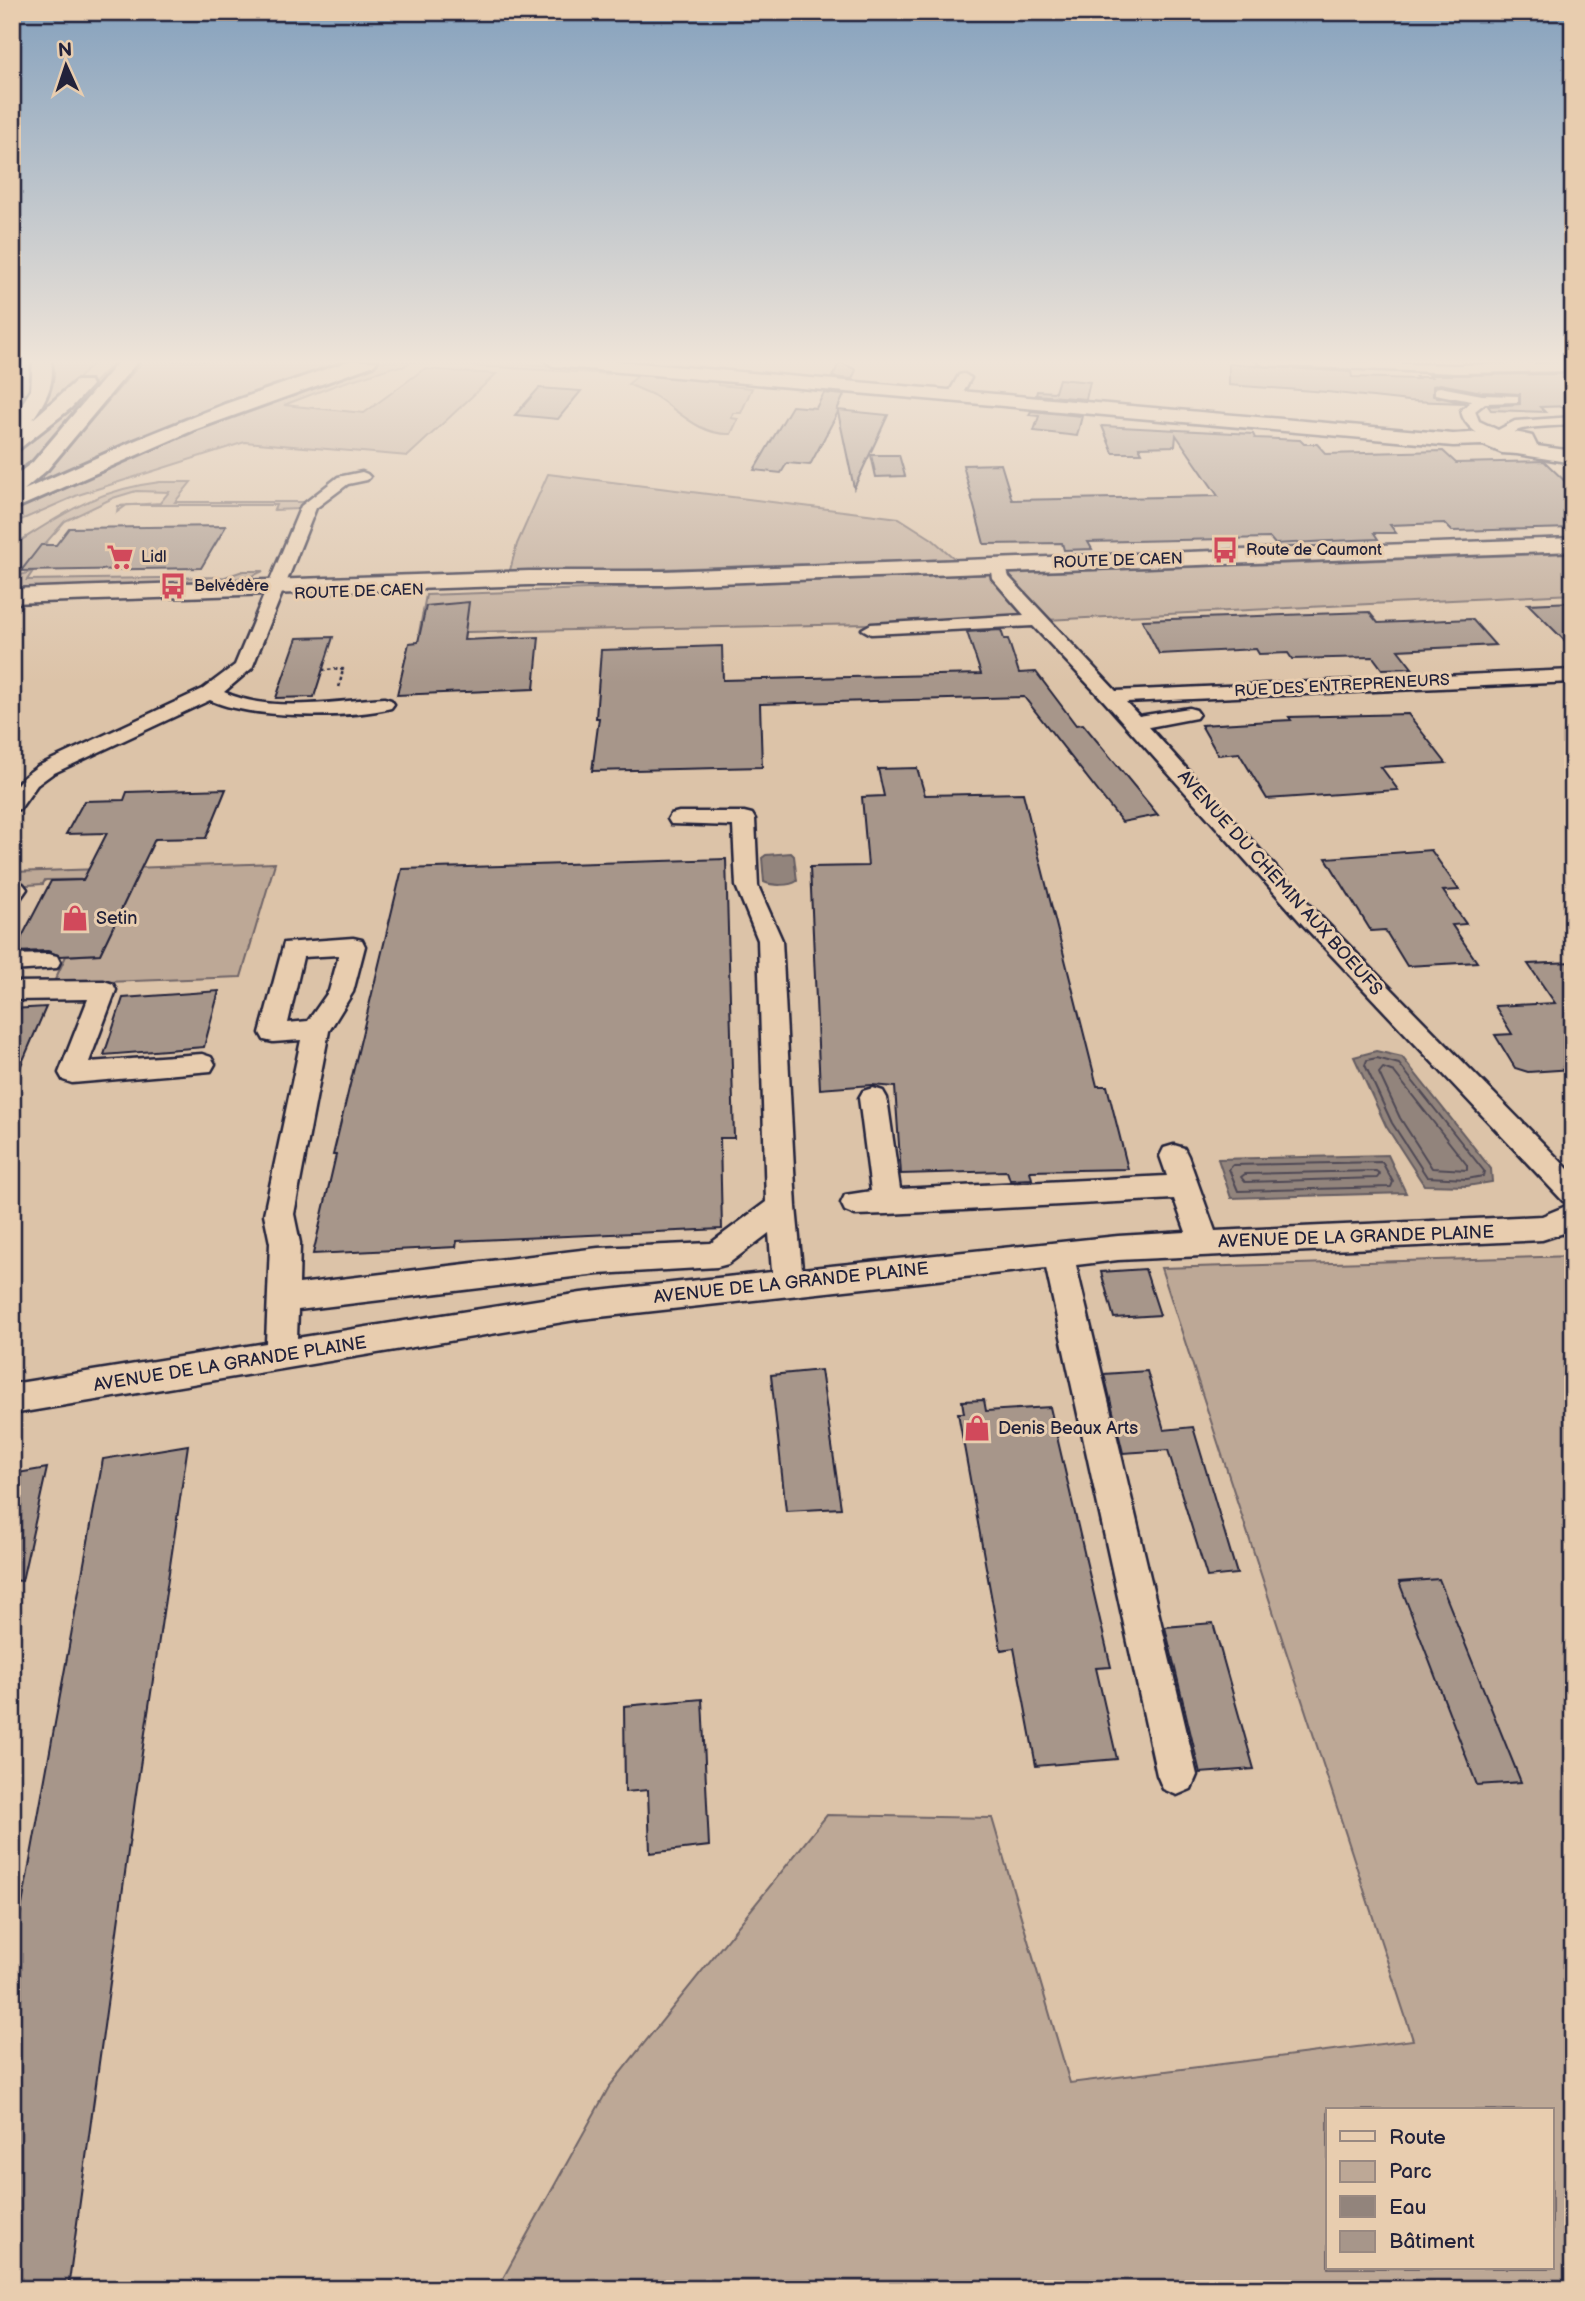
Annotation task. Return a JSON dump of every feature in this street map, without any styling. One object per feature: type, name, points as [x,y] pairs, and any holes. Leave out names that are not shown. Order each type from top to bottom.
[{"type":"highway","points":[[12,489],[37,468]]},
{"type":"highway","points":[[12,504],[90,468]]},
{"type":"main road","name":"ROUTE DE CAEN","points":[[12,596],[575,585],[663,578],[1573,544]]},
{"type":"main road","name":"ROUTE DE CAEN","points":[[12,605],[276,591]]},
{"type":"street","points":[[12,804],[30,781],[45,770],[210,693],[243,668],[309,506],[343,480],[362,477]]},
{"type":"street","name":"AVENUE DU CHEMIN AUX BOEUFS","points":[[998,565],[1001,578],[1034,616],[1111,697],[1312,921],[1573,1194]]},
{"type":"street","points":[[903,620],[1034,616]]},
{"type":"street","points":[[871,629],[1034,616]]},
{"type":"street","name":"RUE DES ENTREPRENEURS","points":[[1111,697],[1573,676]]},
{"type":"street","points":[[210,693],[230,703],[254,708],[384,704]]},
{"type":"street","points":[[1134,723],[1189,715]]},
{"type":"street","points":[[679,819],[744,819],[747,886],[770,940],[781,1207],[788,1284]]},
{"type":"street","points":[[12,963],[48,962]]},
{"type":"street","points":[[12,991],[104,990],[72,1073],[202,1064]]},
{"type":"street","points":[[281,1356],[285,1243],[279,1214],[316,1030]]},
{"type":"street","points":[[873,1098],[887,1202]]},
{"type":"street","points":[[1174,1156],[1204,1243]]},
{"type":"street","points":[[855,1203],[1185,1187]]},
{"type":"street","points":[[282,1299],[598,1261],[717,1255],[781,1207]]},
{"type":"street","name":"AVENUE DE LA GRANDE PLAINE","points":[[12,1399],[581,1306],[1058,1254],[1204,1243],[1476,1230],[1515,1231],[1551,1226],[1573,1215]]},
{"type":"street","points":[[1058,1254],[1177,1775]]},
{"type":"path","points":[[322,670],[343,669],[338,693]]},
{"type":"green space","points":[[12,468],[29,468],[12,484]]},
{"type":"green space","points":[[47,468],[76,468],[23,493],[18,491]]},
{"type":"green space","points":[[101,468],[162,468],[78,495],[12,524],[12,512]]},
{"type":"green space","points":[[548,474],[899,518],[932,539],[955,559],[509,574],[517,544]]},
{"type":"green space","points":[[160,482],[191,482],[175,502],[304,502],[300,509],[274,510],[276,505],[132,505],[160,503],[169,492],[136,491],[113,498],[65,521],[21,571],[12,559],[12,546],[65,513],[99,497],[137,486]]},
{"type":"green space","points":[[1573,553],[1573,594],[1025,621],[419,633],[426,595]]},
{"type":"green space","points":[[12,569],[21,575],[33,571],[27,580],[225,577],[243,571],[263,571],[252,576],[223,581],[12,588]]},
{"type":"green space","points":[[275,863],[241,977],[53,984],[66,956],[100,954],[136,879],[45,880],[43,884],[12,886],[12,872]]},
{"type":"green space","points":[[1573,1256],[1573,2289],[497,2289],[609,2087],[827,1815],[992,1818],[1070,2083],[1413,2040],[1161,1268]]},
{"type":"water","points":[[791,853],[794,856],[797,881],[781,885],[764,882],[762,858],[766,855]]},
{"type":"water","points":[[1376,1051],[1402,1057],[1491,1169],[1492,1182],[1467,1186],[1424,1185],[1386,1126],[1354,1057]]},
{"type":"water","points":[[1388,1155],[1406,1193],[1231,1198],[1218,1159]]},
{"type":"building","points":[[755,468],[784,468],[781,473]]},
{"type":"building","points":[[850,468],[863,468],[854,488]]},
{"type":"building","points":[[874,468],[903,468],[905,476],[876,477]]},
{"type":"building","points":[[964,468],[1002,468],[1012,500],[1218,496],[1199,468],[1552,468],[1573,489],[1573,528],[1452,531],[1444,523],[1390,525],[1396,533],[1374,533],[1378,539],[1275,544],[1270,538],[1088,542],[1092,549],[1064,550],[1062,543],[984,544]]},
{"type":"building","name":"Lidl","points":[[226,526],[201,568],[21,571],[41,545],[56,545],[69,528]]},
{"type":"building","points":[[469,602],[464,640],[539,637],[534,689],[397,695],[409,643],[418,642],[426,606]]},
{"type":"building","points":[[1573,602],[1573,649],[1528,604]]},
{"type":"building","points":[[1369,612],[1378,623],[1472,619],[1495,645],[1398,650],[1412,668],[1382,669],[1373,657],[1292,659],[1288,653],[1259,654],[1256,649],[1159,654],[1142,620]]},
{"type":"building","points":[[1001,630],[1004,639],[1008,639],[1019,673],[1036,672],[1076,725],[1083,724],[1158,815],[1122,822],[1024,697],[760,704],[762,767],[592,771],[599,718],[596,718],[601,650],[722,646],[723,680],[981,674],[967,632]]},
{"type":"building","points":[[333,637],[314,697],[276,698],[297,638]]},
{"type":"building","points":[[1408,714],[1446,763],[1381,767],[1398,790],[1267,799],[1239,753],[1218,755],[1201,725],[1291,720],[1289,717]]},
{"type":"building","points":[[917,768],[925,795],[1023,793],[1097,1086],[1107,1086],[1128,1169],[1030,1171],[1032,1179],[1010,1180],[1007,1171],[901,1174],[895,1087],[872,1085],[820,1089],[810,867],[868,866],[862,797],[884,796],[878,769]]},
{"type":"building","points":[[226,789],[206,838],[155,839],[100,954],[60,956],[48,951],[14,952],[51,881],[83,880],[107,833],[66,834],[84,801],[124,800],[127,792]]},
{"type":"building","points":[[1431,850],[1459,890],[1443,891],[1466,924],[1452,925],[1477,962],[1407,966],[1385,930],[1371,931],[1326,858]]},
{"type":"building","points":[[726,859],[734,1138],[720,1138],[722,1229],[457,1241],[456,1247],[313,1254],[336,1155],[333,1155],[402,869]]},
{"type":"building","points":[[1573,962],[1573,1069],[1528,1072],[1515,1068],[1495,1035],[1512,1034],[1495,1006],[1555,1003],[1528,964]]},
{"type":"building","points":[[219,991],[204,1047],[104,1055],[123,998]]},
{"type":"building","points":[[46,1007],[12,1086],[12,1009]]},
{"type":"building","points":[[1145,1269],[1160,1315],[1114,1318],[1101,1272]]},
{"type":"building","points":[[821,1370],[841,1508],[786,1511],[771,1375]]},
{"type":"building","points":[[1147,1371],[1164,1430],[1193,1427],[1237,1574],[1207,1577],[1168,1450],[1123,1453],[1104,1374]]},
{"type":"building","points":[[984,1400],[986,1411],[1050,1407],[1111,1667],[1096,1668],[1117,1759],[1036,1766],[1014,1648],[1001,1650],[958,1413],[964,1413],[962,1401]]},
{"type":"building","points":[[188,1445],[135,1800],[68,2289],[12,2289],[12,1960],[103,1459]]},
{"type":"building","points":[[47,1468],[22,1581],[12,1580],[12,1474]]},
{"type":"building","points":[[1439,1579],[1521,1782],[1477,1785],[1399,1582]]},
{"type":"building","points":[[1213,1623],[1254,1769],[1200,1773],[1165,1627]]},
{"type":"building","points":[[702,1699],[709,1846],[650,1853],[648,1790],[625,1792],[624,1706]]},
{"type":"place","name":"Route de Caumont","points":[[1225,550]]},
{"type":"place","name":"Lidl","points":[[120,557]]},
{"type":"place","name":"Belvédère","points":[[173,586]]},
{"type":"place","name":"Setin","points":[[75,918]]},
{"type":"place","name":"Denis Beaux Arts","points":[[977,1428]]}]
